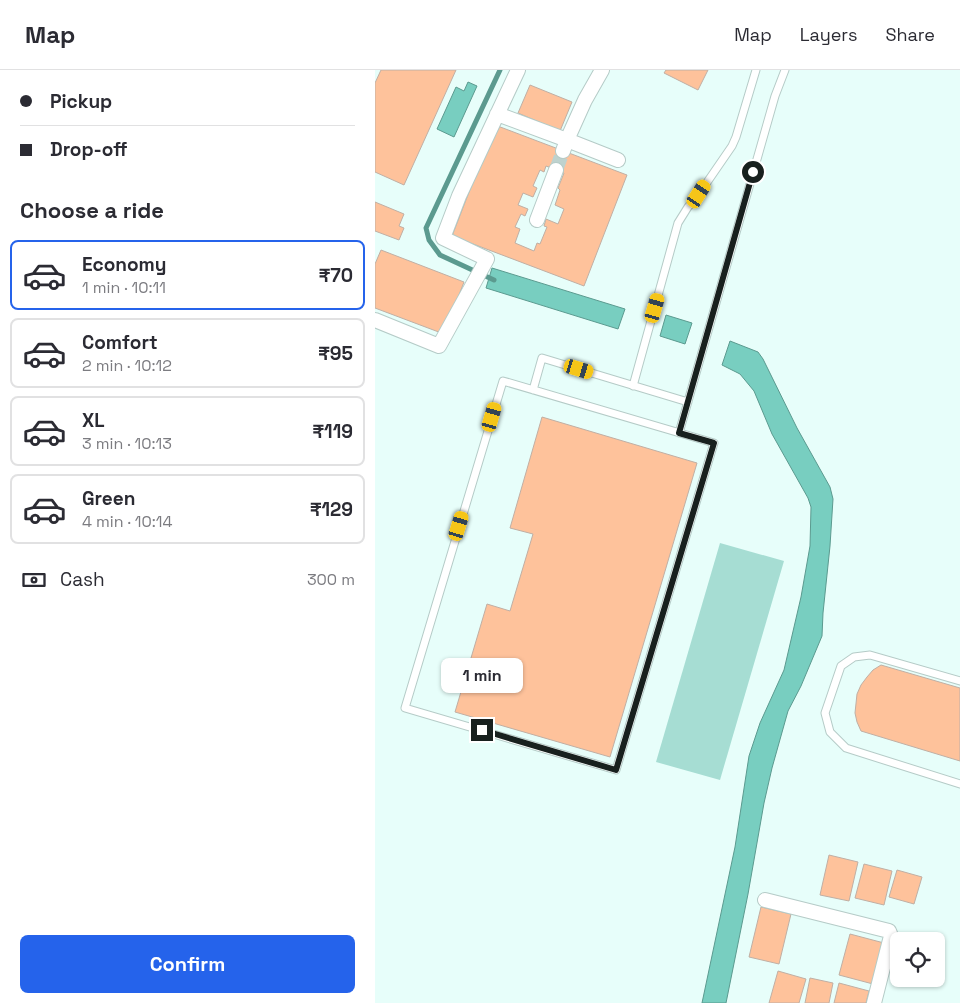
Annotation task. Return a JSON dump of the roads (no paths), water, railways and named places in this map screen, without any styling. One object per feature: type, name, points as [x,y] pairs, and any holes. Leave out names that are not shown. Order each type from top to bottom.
[{"type":"street","points":[[375,320],[439,346],[487,259],[443,238],[459,196],[518,70]]},
{"type":"street","points":[[565,145],[585,100],[603,70]]},
{"type":"street","points":[[497,114],[565,145],[618,160]]},
{"type":"street","points":[[537,220],[556,170]]},
{"type":"street","points":[[765,900],[889,931],[891,936],[874,1003]]},
{"type":"lane","points":[[633,386],[678,223],[732,146],[756,70]]},
{"type":"lane","points":[[679,433],[775,96],[785,70]]},
{"type":"lane","points":[[533,390],[542,358],[687,402]]},
{"type":"lane","points":[[503,381],[533,390],[714,443],[616,770],[405,708],[503,381]]},
{"type":"lane","points":[[960,681],[870,655],[853,657],[841,666],[825,714],[830,732],[846,748],[960,784]]},
{"type":"waterway","points":[[494,280],[440,255],[429,240],[426,228],[500,70]]},
{"type":"tunnel","points":[[556,170],[563,151]]}]
